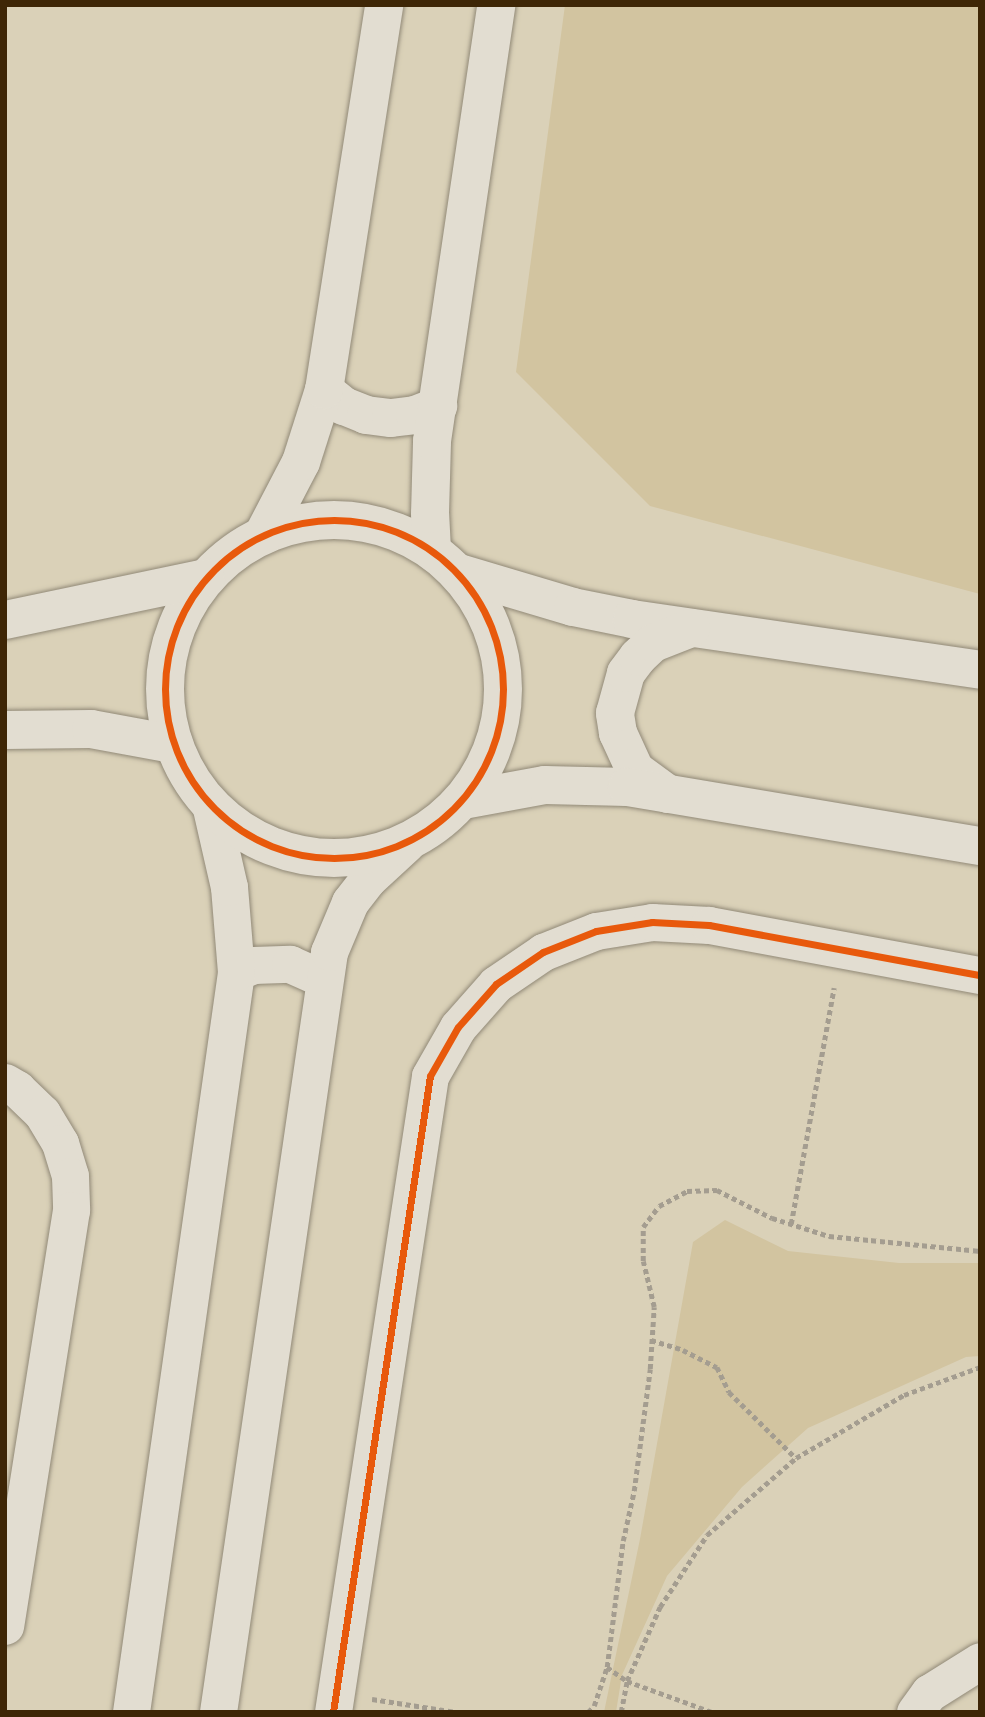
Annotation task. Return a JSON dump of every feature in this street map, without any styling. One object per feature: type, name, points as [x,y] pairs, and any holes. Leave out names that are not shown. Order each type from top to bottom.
[{"type":"street","points":[[263,535],[301,462],[324,390],[384,5]]},
{"type":"street","points":[[218,1712],[324,978],[333,939],[351,902],[366,880],[407,843],[437,824],[463,800],[484,771],[498,738],[504,692],[503,668],[496,634],[481,601],[446,562],[430,477],[496,5]]},
{"type":"street","points":[[324,390],[344,406],[378,416],[415,415],[438,406]]},
{"type":"street","points":[[407,843],[373,854],[337,859],[302,855],[268,845],[237,828],[210,804],[188,776],[173,744],[165,709],[165,674],[172,639],[185,607],[206,578],[232,553],[263,535],[296,524],[320,520],[367,522],[401,533],[446,562],[573,607],[691,628],[980,670]]},
{"type":"street","points":[[5,620],[206,578]]},
{"type":"street","points":[[668,794],[635,769],[625,752],[618,733],[617,703],[626,673],[638,657],[653,643],[691,628]]},
{"type":"street","points":[[5,730],[91,729],[173,744]]},
{"type":"street","points":[[463,800],[503,790],[586,783],[980,845]]},
{"type":"street","points":[[131,1712],[236,972],[229,887],[210,804]]},
{"type":"street","points":[[335,1702],[430,1076],[458,1027],[496,984],[543,952],[596,931],[652,922],[709,925],[980,975]]},
{"type":"street","points":[[236,972],[271,963],[307,969],[324,978]]},
{"type":"street","points":[[5,1082],[17,1089],[42,1113],[60,1143],[70,1176],[71,1210],[5,1626]]},
{"type":"street","points":[[915,1712],[929,1693],[980,1661]]},
{"type":"path","points":[[791,1224],[841,950]]},
{"type":"path","points":[[588,1712],[594,1706],[607,1667],[623,1541],[634,1492],[654,1307],[643,1261],[643,1227],[659,1206],[687,1191],[718,1190],[772,1219],[829,1236],[980,1251]]},
{"type":"path","points":[[652,1340],[683,1350],[718,1367],[729,1392],[796,1458]]},
{"type":"path","points":[[621,1712],[627,1681],[660,1608],[706,1535],[796,1458],[904,1395],[980,1367]]},
{"type":"path","points":[[607,1667],[627,1681],[712,1712]]},
{"type":"path","points":[[335,1702],[456,1712]]},
{"type":"shaded area","points":[[565,5],[980,5],[980,594],[650,506],[516,372]]},
{"type":"shaded area","points":[[725,1220],[788,1251],[899,1263],[980,1263],[980,1356],[966,1357],[808,1428],[742,1487],[667,1576],[622,1675],[616,1712],[604,1712],[640,1539],[693,1242]]},
{"type":"cycle path","points":[[317,520],[351,520],[399,532],[428,548],[454,569],[475,595],[491,624],[503,672],[503,689],[503,706],[491,754],[475,783],[454,809],[428,830],[399,846],[351,858],[317,858],[269,846],[254,838],[227,820],[203,796],[185,769],[172,738],[165,706],[165,672],[177,624],[185,609],[203,582],[227,558],[254,540],[285,527],[317,520]]},
{"type":"cycle path","points":[[333,1712],[430,1076],[458,1027],[496,984],[543,952],[596,931],[652,922],[709,925],[980,975]]}]
